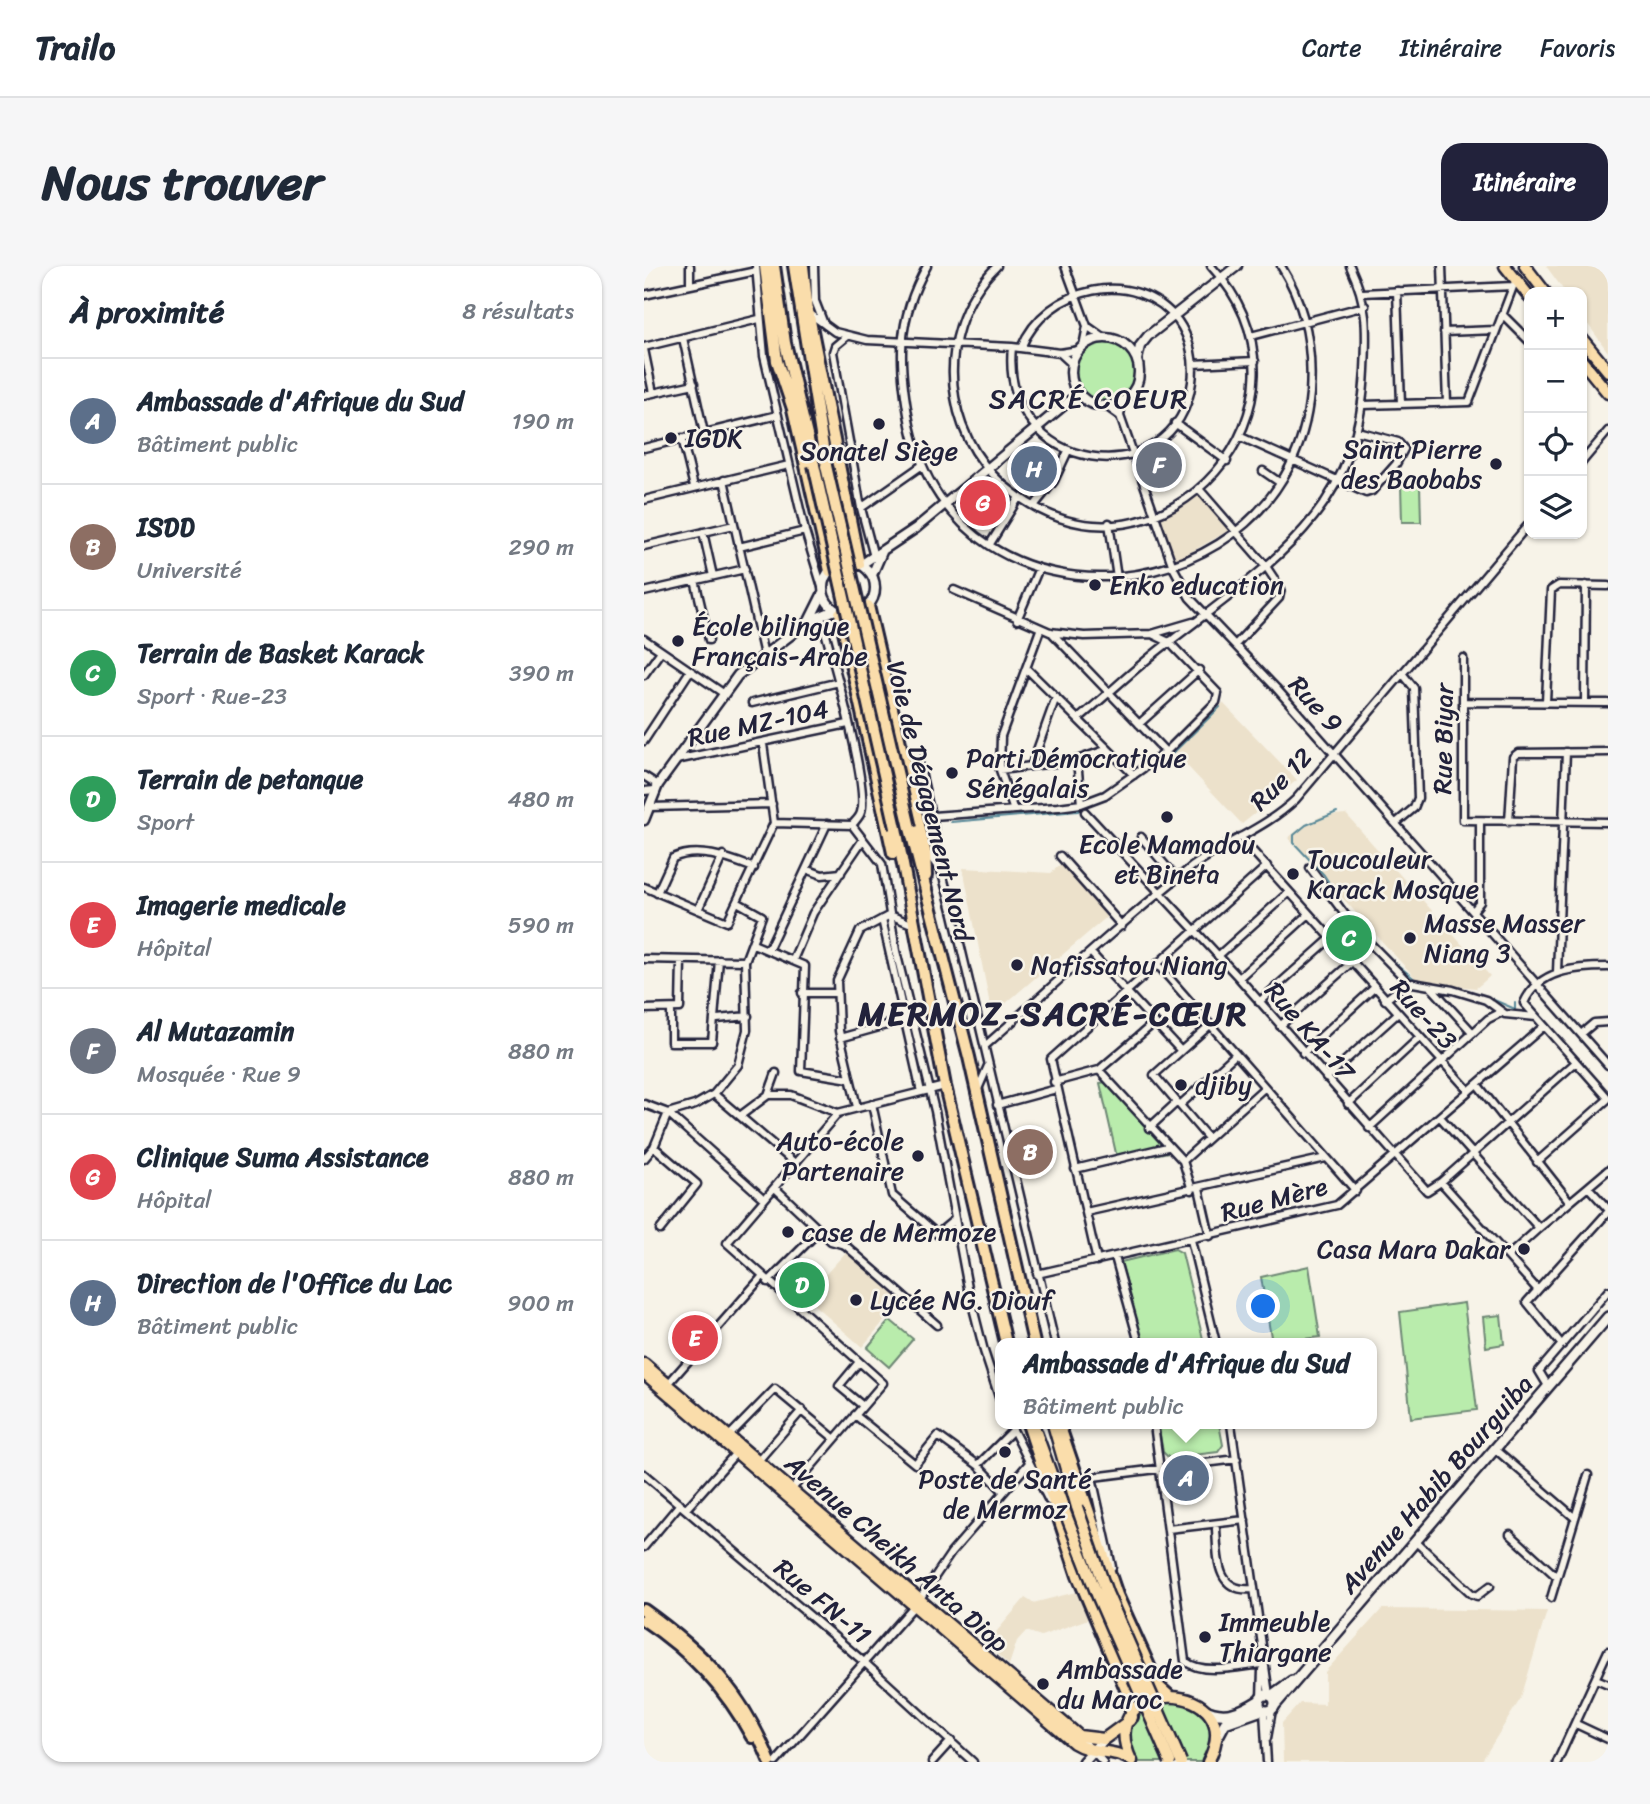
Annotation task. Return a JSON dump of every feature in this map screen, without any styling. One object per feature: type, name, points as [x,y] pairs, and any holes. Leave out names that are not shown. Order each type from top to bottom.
[{"type":"highway","name":"Voie de Dégagement Nord","points":[[774,266],[785,343],[896,828],[945,1086],[1005,1338]]},
{"type":"highway","name":"Voie de Dégagement Nord","points":[[794,266],[826,466],[910,828],[977,1090],[1033,1338]]},
{"type":"highway","points":[[803,266],[808,312],[860,564]]},
{"type":"highway","points":[[759,268],[773,339],[830,571]]},
{"type":"highway","points":[[785,343],[788,393]]},
{"type":"highway","points":[[809,368],[828,416]]},
{"type":"highway","points":[[868,606],[925,850],[926,889]]},
{"type":"highway","points":[[837,611],[909,923],[920,949]]},
{"type":"highway","points":[[1033,1429],[1078,1576],[1124,1682],[1131,1719]]},
{"type":"highway","points":[[1061,1429],[1117,1595],[1158,1686],[1168,1695]]},
{"type":"highway","points":[[644,1610],[687,1641],[726,1682],[752,1721],[770,1762]]},
{"type":"highway","points":[[644,1620],[683,1648],[712,1677],[744,1722],[763,1762]]},
{"type":"main road","points":[[1506,266],[1524,291]]},
{"type":"main road","points":[[1525,266],[1541,287]]},
{"type":"main road","points":[[1587,346],[1608,371]]},
{"type":"main road","points":[[1587,367],[1608,393]]},
{"type":"main road","name":"Avenue Habib Bourguiba","points":[[1267,1703],[1296,1678],[1608,1317]]},
{"type":"main road","name":"Avenue Cheikh Anta Diop","points":[[644,1364],[792,1489],[1074,1743],[1091,1751],[1117,1752],[1132,1762]]},
{"type":"main road","name":"Avenue Cheikh Anta Diop","points":[[644,1373],[735,1454],[1079,1736]]},
{"type":"main road","points":[[1054,1429],[1077,1507],[1107,1593],[1181,1762]]},
{"type":"main road","points":[[1059,1510],[1170,1762]]},
{"type":"main road","points":[[1083,1762],[1091,1751],[1131,1719],[1145,1703],[1168,1695],[1185,1698],[1220,1716],[1267,1703]]},
{"type":"main road","points":[[1208,1762],[1225,1723],[1267,1703]]},
{"type":"main road","points":[[1200,1706],[1211,1721],[1214,1745]]},
{"type":"main road","points":[[1131,1719],[1126,1739],[1132,1762]]},
{"type":"main road","points":[[1079,1736],[1104,1739]]},
{"type":"street","points":[[690,266],[690,285]]},
{"type":"street","points":[[814,266],[815,301],[824,325]]},
{"type":"street","points":[[927,266],[910,301],[901,342],[906,402],[921,466],[945,504],[990,544],[1039,568],[1078,576],[1117,578],[1173,567],[1236,531],[1279,482],[1292,459],[1309,404],[1311,376],[1305,321],[1281,266]]},
{"type":"street","points":[[997,266],[969,304],[955,344],[952,373],[957,410],[971,444],[987,469],[1019,498],[1070,520],[1109,523],[1154,515],[1200,489],[1227,461],[1241,437],[1253,400],[1255,361],[1251,336],[1240,306],[1211,266]]},
{"type":"street","points":[[1065,266],[1087,326],[1104,338],[1118,341],[1135,341],[1148,336]]},
{"type":"street","points":[[1074,387],[1095,405],[1106,406],[1122,401],[1137,383],[1140,346],[1148,336],[1237,266]]},
{"type":"street","points":[[1078,719],[1304,532],[1337,482],[1357,431],[1363,405],[1365,306],[1362,292],[1350,266]]},
{"type":"street","points":[[1442,266],[1447,403]]},
{"type":"street","points":[[644,295],[759,268],[759,319],[764,356],[805,531],[822,591],[837,611]]},
{"type":"street","points":[[1362,292],[1443,289],[1515,282],[1469,402],[1363,405]]},
{"type":"street","points":[[1012,347],[1011,369],[1015,391],[1036,430],[1068,451],[1094,457],[1133,454],[1161,439],[1175,423],[1189,395],[1193,364],[1186,334],[1175,316],[1157,300],[1135,290],[1098,286],[1074,292],[1041,314],[1021,348]]},
{"type":"street","points":[[1397,291],[1401,404]]},
{"type":"street","points":[[1251,336],[1365,306]]},
{"type":"street","points":[[808,312],[824,325],[847,336],[901,342],[1012,347],[1060,353],[1104,338]]},
{"type":"street","points":[[1502,314],[1524,336]]},
{"type":"street","points":[[653,393],[644,348],[759,319]]},
{"type":"street","points":[[1069,401],[1074,387],[1072,364],[1081,348],[1087,326]]},
{"type":"street","points":[[1444,332],[1496,331]]},
{"type":"street","points":[[847,336],[835,346],[833,352],[861,508],[874,557]]},
{"type":"street","points":[[683,338],[704,433]]},
{"type":"street","points":[[1118,341],[1137,360]]},
{"type":"street","points":[[1060,353],[1072,364]]},
{"type":"street","points":[[1193,364],[1255,361]]},
{"type":"street","points":[[644,395],[694,384]]},
{"type":"street","points":[[809,621],[822,591],[823,577],[830,571],[860,564],[882,552],[945,504],[1069,401],[1082,396]]},
{"type":"street","name":"Rue 9","points":[[1122,401],[1120,416],[1154,515],[1173,567],[1190,598],[1396,823],[1608,1065]]},
{"type":"street","points":[[1106,406],[1120,416]]},
{"type":"street","points":[[644,447],[778,415]]},
{"type":"street","points":[[1175,423],[1227,461]]},
{"type":"street","points":[[1241,437],[1362,493],[1370,492],[1404,453],[1403,445],[1357,431]]},
{"type":"street","points":[[1587,456],[1608,431]]},
{"type":"street","points":[[682,438],[694,487]]},
{"type":"street","points":[[1034,506],[1055,481],[1068,451]]},
{"type":"street","points":[[644,500],[789,464]]},
{"type":"street","points":[[861,508],[921,466]]},
{"type":"street","points":[[1263,471],[1279,482]]},
{"type":"street","points":[[724,480],[764,655]]},
{"type":"street","points":[[1200,489],[1265,565],[1281,589],[1279,598],[1235,645]]},
{"type":"street","points":[[990,544],[1019,498]]},
{"type":"street","points":[[1109,523],[1117,578]]},
{"type":"street","points":[[644,547],[734,524]]},
{"type":"street","name":"Rue 12","points":[[986,1045],[1177,879],[1285,809],[1524,530]]},
{"type":"street","points":[[739,547],[805,531]]},
{"type":"street","points":[[703,532],[713,576]]},
{"type":"street","points":[[872,575],[882,552]]},
{"type":"street","points":[[644,820],[657,788],[675,760],[738,675],[809,621],[837,611],[868,606],[876,591],[872,575],[860,564]]},
{"type":"street","points":[[1017,620],[1039,568]]},
{"type":"street","points":[[644,592],[745,569]]},
{"type":"street","points":[[695,580],[709,640]]},
{"type":"street","points":[[1546,702],[1550,594],[1559,585],[1608,586]]},
{"type":"street","points":[[1585,702],[1586,585]]},
{"type":"street","points":[[954,590],[1017,620],[1050,632],[1084,636],[1152,634],[1195,622]]},
{"type":"street","points":[[821,617],[839,682],[862,797],[861,815],[852,825]]},
{"type":"street","points":[[1013,808],[1000,770],[1001,736],[1040,630]]},
{"type":"street","points":[[1050,632],[1166,752]]},
{"type":"street","points":[[933,816],[1082,804],[1105,795],[1166,752],[1218,698],[1218,690],[1169,642],[1152,634]]},
{"type":"street","points":[[644,639],[723,693]]},
{"type":"street","points":[[644,675],[661,651]]},
{"type":"street","name":"Rue Biyar","points":[[1464,659],[1463,820],[1480,822],[1480,902],[1473,911]]},
{"type":"street","points":[[1026,668],[1134,775]]},
{"type":"street","points":[[1139,724],[1199,670]]},
{"type":"street","points":[[644,741],[690,671]]},
{"type":"street","points":[[1396,823],[1414,808],[1418,798],[1415,694],[1411,683],[1402,674]]},
{"type":"street","points":[[752,703],[839,682]]},
{"type":"street","points":[[1032,765],[1056,697]]},
{"type":"street","points":[[1463,702],[1608,703]]},
{"type":"street","name":"Rue MZ-104","points":[[675,760],[763,744],[848,724]]},
{"type":"street","points":[[644,887],[723,922],[754,869],[774,823],[763,744]]},
{"type":"street","points":[[1000,770],[1077,760],[1108,749]]},
{"type":"street","points":[[903,755],[916,752],[937,840]]},
{"type":"street","points":[[1557,972],[1566,752]]},
{"type":"street","points":[[1509,822],[1513,757],[1518,753],[1608,752]]},
{"type":"street","points":[[1077,760],[1082,804]]},
{"type":"street","points":[[644,776],[657,788]]},
{"type":"street","points":[[644,791],[657,788]]},
{"type":"street","points":[[650,807],[772,804]]},
{"type":"street","name":"Rue KA-17","points":[[1085,812],[1239,978],[1394,1157],[1427,1191],[1431,1191],[1441,1182]]},
{"type":"street","points":[[1480,822],[1608,822]]},
{"type":"street","points":[[774,823],[852,825]]},
{"type":"street","points":[[768,950],[827,824]]},
{"type":"street","points":[[852,825],[882,864],[890,915],[929,1090],[954,1220],[984,1351],[995,1385]]},
{"type":"street","points":[[1141,837],[1177,879]]},
{"type":"street","name":"Rue-23","points":[[1240,837],[1469,1091]]},
{"type":"street","points":[[793,960],[813,913],[863,841]]},
{"type":"street","points":[[925,850],[942,873],[986,1045],[997,1105],[1054,1338]]},
{"type":"street","points":[[657,893],[673,858],[723,855],[754,869]]},
{"type":"street","points":[[698,910],[723,855]]},
{"type":"street","points":[[1060,856],[1122,926]]},
{"type":"street","points":[[1097,1261],[1051,1059],[1268,866]]},
{"type":"street","points":[[1310,868],[1355,928],[1409,983],[1486,1000],[1500,1013],[1536,1017]]},
{"type":"street","points":[[806,869],[822,875],[842,873]]},
{"type":"street","points":[[1218,956],[1289,892]]},
{"type":"street","points":[[668,1112],[695,1105],[714,1094],[738,1065],[744,1049],[748,1017],[745,961],[762,916],[737,902]]},
{"type":"street","points":[[857,1107],[840,1038],[837,993],[840,973],[860,931],[890,915],[909,923]]},
{"type":"street","points":[[1239,978],[1308,915]]},
{"type":"street","points":[[881,919],[920,1093]]},
{"type":"street","points":[[1259,1002],[1330,939]]},
{"type":"street","points":[[753,944],[806,967],[802,993],[801,1071],[850,1079]]},
{"type":"street","points":[[1091,953],[1181,1051]]},
{"type":"street","points":[[644,960],[745,961]]},
{"type":"street","points":[[644,1009],[680,1008],[681,960]]},
{"type":"street","points":[[671,1009],[671,1042],[711,1044],[717,1019],[719,960]]},
{"type":"street","points":[[1280,1026],[1352,962]]},
{"type":"street","points":[[1157,964],[1356,1191]]},
{"type":"street","points":[[1537,1162],[1608,1098],[1525,1005],[1527,998],[1557,972],[1572,968],[1608,967]]},
{"type":"street","points":[[1385,1000],[1409,983]]},
{"type":"street","points":[[1430,986],[1473,1033]]},
{"type":"street","points":[[1303,1053],[1374,988]]},
{"type":"street","points":[[802,993],[837,993]]},
{"type":"street","points":[[1369,1128],[1473,1033],[1500,1013]]},
{"type":"street","points":[[1326,1078],[1397,1014]]},
{"type":"street","points":[[717,1019],[748,1017]]},
{"type":"street","points":[[840,1038],[904,1020]]},
{"type":"street","points":[[1581,1034],[1594,1023],[1608,1022]]},
{"type":"street","points":[[997,1105],[1099,1070],[1154,1023]]},
{"type":"street","points":[[1207,1137],[1154,1075],[1210,1025]]},
{"type":"street","name":"Rue Mère","points":[[1037,1274],[1337,1205],[1544,1026]]},
{"type":"street","points":[[1348,1104],[1419,1038]]},
{"type":"street","points":[[1149,1128],[1236,1055]]},
{"type":"street","points":[[1537,1289],[1441,1182],[1576,1062]]},
{"type":"street","points":[[977,1090],[988,1065]]},
{"type":"street","points":[[1099,1070],[1149,1128],[1182,1161],[1196,1189],[1210,1236]]},
{"type":"street","points":[[740,1116],[768,1094],[776,1073]]},
{"type":"street","points":[[1477,1084],[1570,1202]]},
{"type":"street","points":[[792,1489],[883,1383],[727,1243],[838,1113],[945,1086]]},
{"type":"street","points":[[1182,1161],[1264,1088]]},
{"type":"street","points":[[714,1094],[796,1164]]},
{"type":"street","points":[[768,1094],[791,1095],[838,1113]]},
{"type":"street","points":[[644,1104],[668,1112],[764,1199]]},
{"type":"street","points":[[872,1104],[892,1195],[937,1234],[954,1220]]},
{"type":"street","points":[[644,1159],[654,1147],[668,1112]]},
{"type":"street","points":[[1440,1117],[1539,1228]]},
{"type":"street","points":[[654,1147],[697,1184],[660,1230]]},
{"type":"street","points":[[1075,1169],[1167,1147]]},
{"type":"street","points":[[1086,1212],[1326,1158]]},
{"type":"street","points":[[1509,1255],[1608,1170]]},
{"type":"street","points":[[1562,1345],[1527,1305],[1537,1289],[1608,1210],[1588,1187]]},
{"type":"street","points":[[775,1188],[819,1231],[831,1241],[845,1245],[937,1325]]},
{"type":"street","points":[[768,1282],[819,1231]]},
{"type":"street","points":[[1191,1240],[1215,1338]]},
{"type":"street","points":[[1115,1257],[1138,1338]]},
{"type":"street","points":[[668,1384],[762,1276]]},
{"type":"street","points":[[1548,1386],[1538,1373],[1608,1291]]},
{"type":"street","points":[[859,1362],[839,1386],[863,1406]]},
{"type":"street","points":[[729,1436],[774,1389],[835,1439]]},
{"type":"street","points":[[758,1461],[802,1410]]},
{"type":"street","points":[[855,1415],[915,1464],[938,1436],[978,1465],[1003,1492]]},
{"type":"street","points":[[978,1465],[1010,1429]]},
{"type":"street","points":[[1013,1429],[1029,1463],[1059,1510]]},
{"type":"street","points":[[1155,1429],[1185,1661],[1194,1666],[1210,1668],[1262,1666]]},
{"type":"street","points":[[1232,1429],[1267,1703],[1267,1762]]},
{"type":"street","points":[[1494,1448],[1575,1518]]},
{"type":"street","points":[[644,1547],[735,1454]]},
{"type":"street","points":[[1077,1479],[1237,1459]]},
{"type":"street","points":[[776,1762],[916,1603],[945,1560],[1029,1463]]},
{"type":"street","name":"Rue FN-11","points":[[644,1474],[864,1662],[972,1762]]},
{"type":"street","points":[[1551,1598],[1588,1475]]},
{"type":"street","points":[[1092,1477],[1117,1595]]},
{"type":"street","points":[[1168,1530],[1244,1520]]},
{"type":"street","points":[[1216,1529],[1219,1570],[1225,1583],[1235,1589],[1253,1589]]},
{"type":"street","points":[[1510,1534],[1557,1577]]},
{"type":"street","points":[[1416,1542],[1472,1594],[1477,1596],[1490,1586]]},
{"type":"street","points":[[1557,1762],[1608,1651]]},
{"type":"street","points":[[1596,1679],[1608,1684]]},
{"type":"street","points":[[1576,1724],[1608,1739]]},
{"type":"street","points":[[1079,1736],[1102,1762]]},
{"type":"street","points":[[932,1762],[951,1741]]},
{"type":"shaded area","points":[[1546,266],[1608,266],[1608,352],[1587,323],[1587,287],[1561,287]]},
{"type":"shaded area","points":[[983,476],[1010,502],[984,529],[956,503]]},
{"type":"shaded area","points":[[1200,490],[1233,528],[1177,560],[1154,515]]},
{"type":"shaded area","points":[[1223,703],[1297,780],[1242,824],[1175,753]]},
{"type":"shaded area","points":[[1346,814],[1490,976],[1476,988],[1419,982],[1288,838],[1304,825],[1322,816]]},
{"type":"shaded area","name":"Nafissatou Niang","points":[[1063,862],[1109,915],[992,1015],[963,868],[1051,873]]},
{"type":"shaded area","name":"Lycée NG. Diouf","points":[[846,1252],[903,1299],[862,1347],[805,1297]]},
{"type":"shaded area","points":[[1076,1592],[1088,1619],[1041,1636],[1026,1631],[1017,1641],[1009,1665],[986,1644],[1025,1598],[1033,1603]]},
{"type":"shaded area","points":[[1382,1609],[1547,1611],[1521,1698],[1481,1762],[1283,1762],[1282,1723],[1300,1703],[1325,1704],[1325,1672]]},
{"type":"green space","points":[[1099,342],[1111,342],[1127,351],[1134,361],[1134,385],[1127,395],[1111,404],[1099,404],[1088,399],[1079,390],[1074,379],[1074,367],[1079,356],[1088,347]]},
{"type":"green space","points":[[1420,484],[1421,522],[1402,522],[1401,485]]},
{"type":"green space","points":[[1346,920],[1366,944],[1353,955],[1333,931]]},
{"type":"green space","points":[[1106,1082],[1168,1152],[1118,1162],[1100,1083]]},
{"type":"green space","points":[[1175,1249],[1182,1253],[1203,1338],[1142,1338],[1121,1262]]},
{"type":"green space","points":[[1309,1266],[1320,1337],[1271,1338],[1261,1277]]},
{"type":"green space","points":[[1464,1303],[1477,1410],[1411,1418],[1400,1312]]},
{"type":"green space","points":[[1501,1315],[1504,1344],[1486,1347],[1483,1317]]},
{"type":"green space","points":[[890,1320],[913,1339],[889,1367],[867,1348]]},
{"type":"green space","points":[[1159,1429],[1220,1429],[1223,1445],[1218,1452],[1169,1458],[1163,1452]]},
{"type":"green space","points":[[1159,1700],[1185,1705],[1203,1716],[1210,1735],[1202,1762],[1137,1762],[1129,1742],[1132,1726],[1143,1712]]},
{"type":"waterway","points":[[1144,771],[1170,756],[1220,707]]},
{"type":"waterway","points":[[951,822],[1078,811],[1091,803]]},
{"type":"waterway","points":[[1337,812],[1306,825],[1294,835],[1294,843],[1324,875],[1350,916]]},
{"type":"waterway","points":[[1381,951],[1417,981]]},
{"type":"waterway","points":[[1487,997],[1515,1009],[1515,1002]]},
{"type":"place","name":"Sonatel Siège","points":[[879,424]]},
{"type":"place","name":"IGDK","points":[[671,438]]},
{"type":"place","name":"Saint Pierre des Baobabs","points":[[1496,464]]},
{"type":"place","name":"Al Mutazamin","points":[[1159,465]]},
{"type":"place","name":"Direction de l'Office du Lac","points":[[1034,469]]},
{"type":"place","name":"Clinique Suma Assistance","points":[[983,503]]},
{"type":"place","name":"Enko education","points":[[1095,585]]},
{"type":"place","name":"École bilingue Français-Arabe","points":[[678,641]]},
{"type":"place","name":"Parti Démocratique Sénégalais","points":[[952,773]]},
{"type":"place","name":"Ecole Mamadou et Bineta","points":[[1167,817]]},
{"type":"place","name":"Toucouleur Karack Mosque","points":[[1293,874]]},
{"type":"place","name":"Terrain de Basket Karack","points":[[1349,938]]},
{"type":"place","name":"Masse Masser Niang 3","points":[[1410,938]]},
{"type":"place","name":"Nafissatou Niang","points":[[1017,965]]},
{"type":"place","name":"djiby","points":[[1181,1085]]},
{"type":"place","name":"ISDD","points":[[1030,1152]]},
{"type":"place","name":"Auto-école Partenaire","points":[[918,1156]]},
{"type":"place","name":"case de Mermoze","points":[[788,1232]]},
{"type":"place","name":"Casa Mara Dakar","points":[[1524,1249]]},
{"type":"place","name":"Terrain de petanque","points":[[802,1285]]},
{"type":"place","name":"Lycée NG. Diouf","points":[[856,1300]]},
{"type":"place","name":"Imagerie medicale","points":[[695,1338]]},
{"type":"place","name":"Poste de Santé de Mermoz","points":[[1005,1452]]},
{"type":"place","name":"Ambassade d'Afrique du Sud","points":[[1186,1478]]},
{"type":"place","name":"Immeuble Thiargane","points":[[1205,1637]]},
{"type":"place","name":"Ambassade du Maroc","points":[[1043,1684]]},
{"type":"district","name":"SACRÉ COEUR","points":[[1089,398]]},
{"type":"district","name":"MERMOZ-SACRÉ-CŒUR","points":[[1053,1013]]}]
